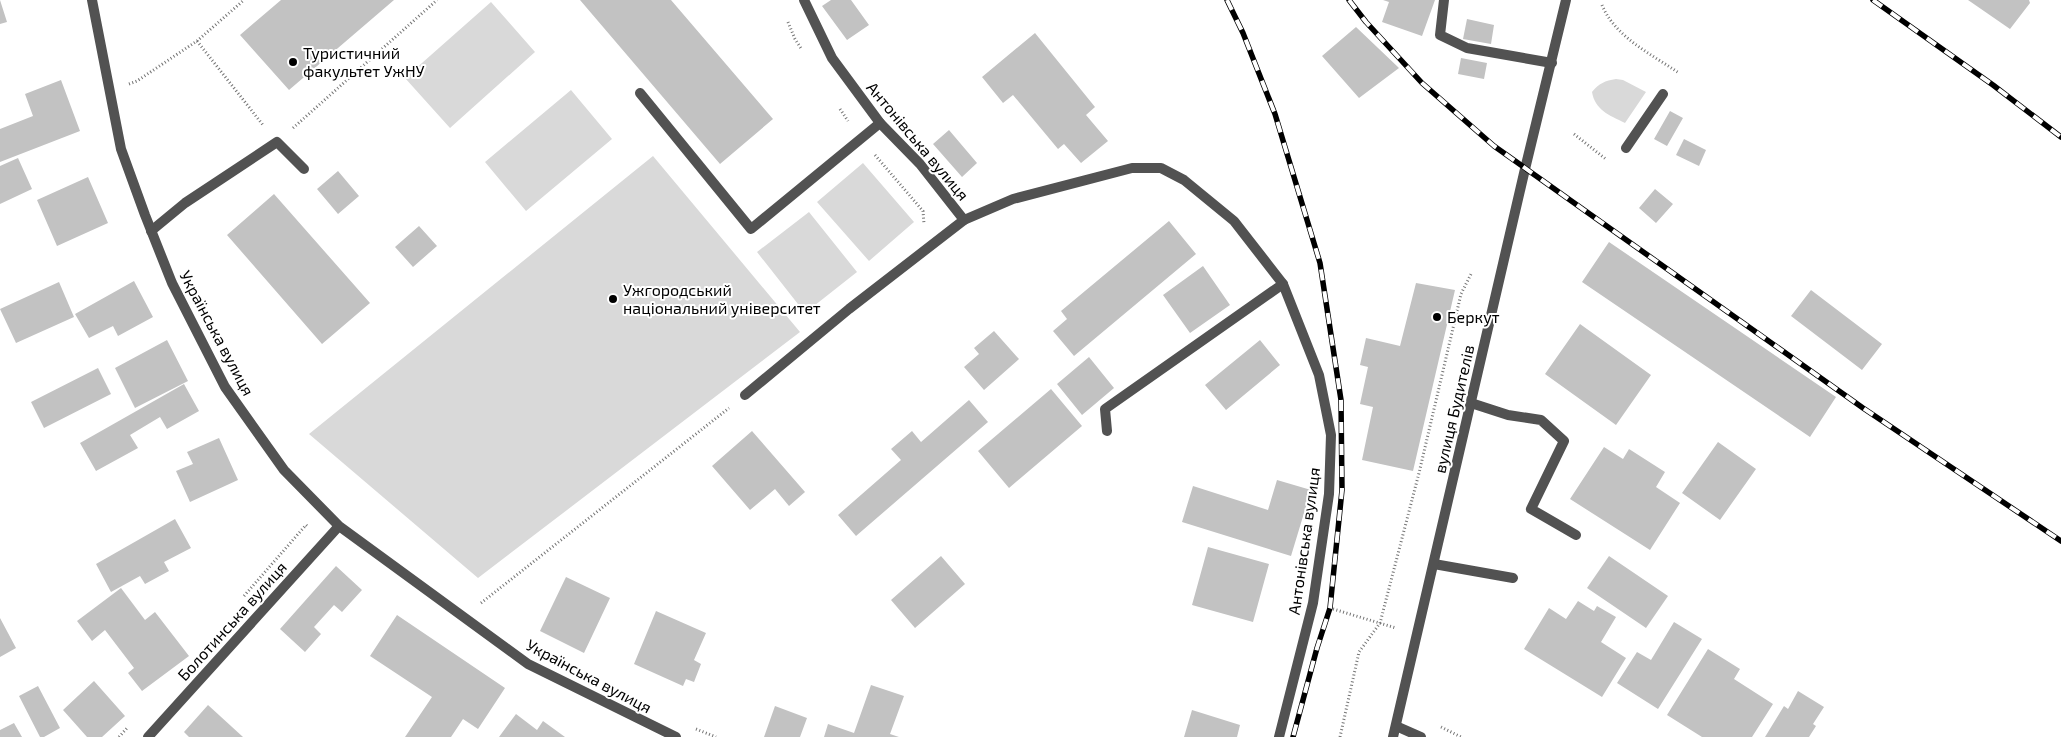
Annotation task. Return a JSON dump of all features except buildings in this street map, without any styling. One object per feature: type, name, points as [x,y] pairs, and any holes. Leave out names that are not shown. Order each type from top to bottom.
[{"type":"street","name":"Українська вулиця","points":[[92,0],[121,149],[172,283],[225,387],[284,470],[339,526],[528,664],[676,737]]},
{"type":"street","name":"Антонівська вулиця","points":[[804,0],[832,58],[880,123],[920,164],[964,220],[1013,199],[1132,168],[1161,168],[1184,180],[1234,221],[1283,284],[1319,375],[1331,435],[1329,494],[1313,603],[1279,737]]},
{"type":"street","points":[[1444,0],[1440,35],[1467,48],[1552,63]]},
{"type":"street","name":"вулиця Будителів","points":[[1393,737],[1566,0]]},
{"type":"street","points":[[640,93],[751,229],[880,123]]},
{"type":"street","points":[[1626,148],[1663,94]]},
{"type":"street","points":[[151,231],[185,203],[277,142],[304,169]]},
{"type":"street","points":[[745,395],[849,309],[964,220]]},
{"type":"street","points":[[1107,431],[1105,409],[1283,284]]},
{"type":"street","points":[[1471,403],[1508,414],[1541,420],[1564,441],[1531,508],[1576,535]]},
{"type":"street","name":"Болотинська вулиця","points":[[148,737],[339,526]]},
{"type":"street","points":[[1434,564],[1513,578]]},
{"type":"street","points":[[1396,726],[1421,737]]},
{"type":"path","points":[[109,90],[137,81],[197,41],[244,0]]},
{"type":"path","points":[[197,41],[277,142],[437,0]]},
{"type":"path","points":[[1602,5],[1607,18],[1621,33],[1679,73]]},
{"type":"path","points":[[786,16],[795,39],[805,55]]},
{"type":"path","points":[[836,102],[860,138],[923,211],[924,229]]},
{"type":"path","points":[[1574,134],[1614,166]]},
{"type":"path","points":[[1340,737],[1359,652],[1380,623],[1419,472],[1461,294],[1471,274]]},
{"type":"path","points":[[463,617],[745,395]]},
{"type":"path","points":[[1313,603],[1418,634]]},
{"type":"path","points":[[1439,726],[1461,737]]},
{"type":"shaded area","points":[[491,2],[535,52],[450,128],[405,78]]},
{"type":"shaded area","points":[[1616,79],[1623,80],[1646,92],[1625,123],[1600,108],[1592,92],[1602,83]]},
{"type":"shaded area","points":[[571,90],[612,139],[526,211],[485,162]]},
{"type":"shaded area","points":[[653,156],[800,332],[478,578],[309,434]]},
{"type":"shaded area","points":[[863,163],[914,222],[869,261],[817,202]]},
{"type":"shaded area","points":[[809,212],[857,272],[805,313],[757,252]]},
{"type":"railway","points":[[1227,0],[1243,33],[1275,114],[1320,263],[1341,400],[1342,490],[1330,608],[1293,737]]},
{"type":"railway","points":[[1349,0],[1366,22],[1422,83],[1494,146],[1863,408],[2061,541]]},
{"type":"railway","points":[[1873,0],[1993,85],[2061,137]]},
{"type":"place","name":"Туристичний факультет УжНУ","points":[[293,62]]},
{"type":"place","name":"Ужгородський національний університет","points":[[613,299]]},
{"type":"place","name":"Беркут","points":[[1437,317]]}]
